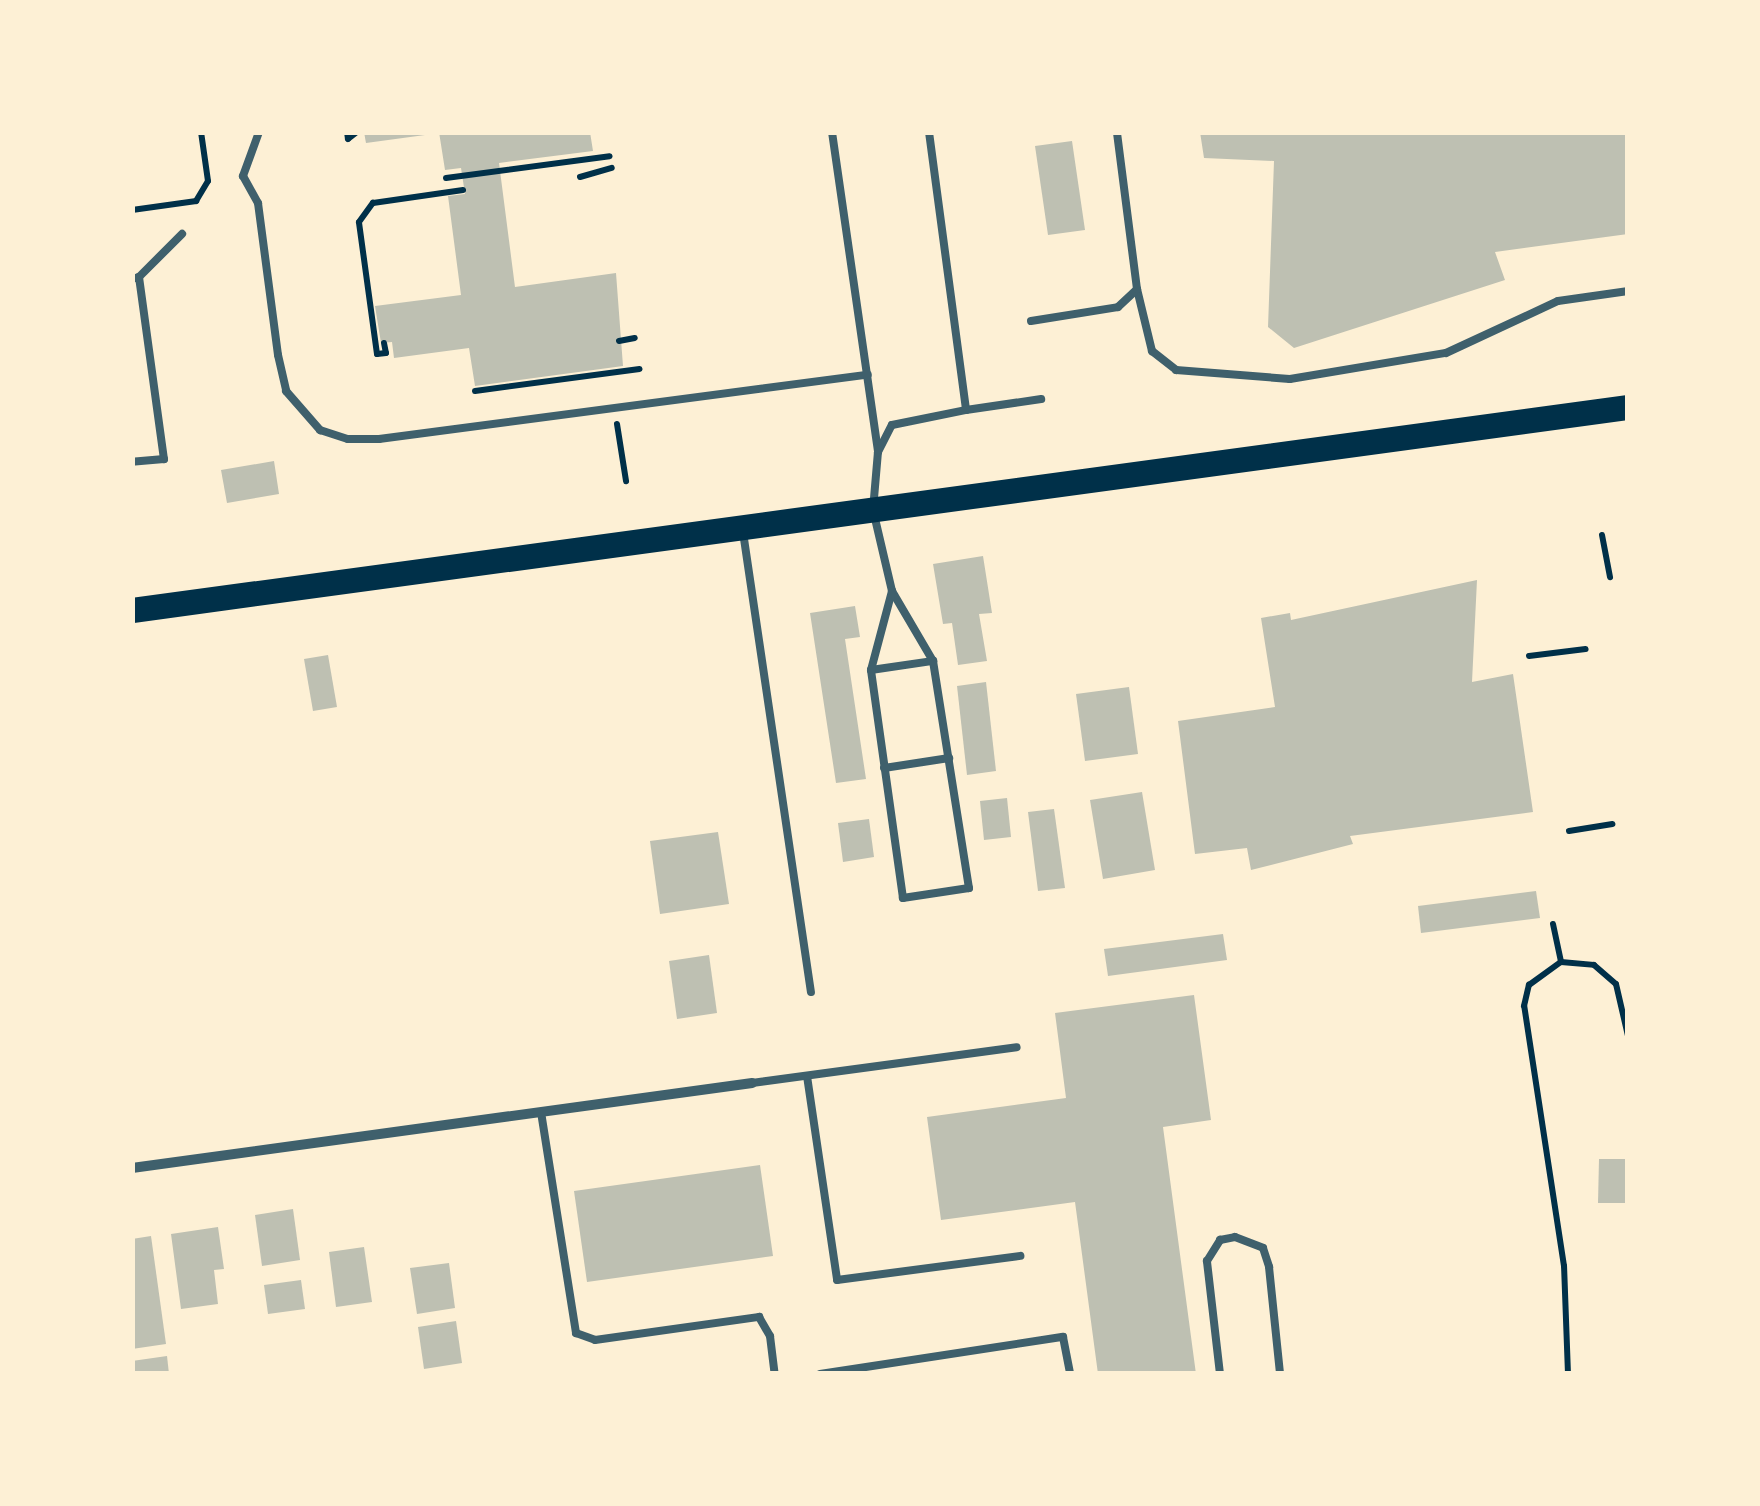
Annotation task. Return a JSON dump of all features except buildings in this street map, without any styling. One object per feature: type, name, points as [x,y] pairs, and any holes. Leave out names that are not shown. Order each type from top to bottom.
[{"type":"main road","points":[[132,610],[1628,407]]},
{"type":"street","points":[[132,1168],[752,1083]]},
{"type":"lane","points":[[259,132],[243,176],[258,203],[286,391],[320,430],[348,439],[378,439],[868,375]]},
{"type":"lane","points":[[832,132],[878,452],[873,510],[892,591],[934,661],[970,888],[903,898],[871,670],[892,591]]},
{"type":"lane","points":[[929,132],[966,410]]},
{"type":"lane","points":[[1117,132],[1136,289],[1152,351],[1176,370],[1290,378],[1446,354],[1558,301],[1628,290]]},
{"type":"lane","points":[[132,462],[164,459],[136,278],[182,234]]},
{"type":"lane","points":[[1031,321],[1118,306],[1136,289]]},
{"type":"lane","points":[[878,452],[892,425],[1041,400]]},
{"type":"lane","points":[[743,528],[811,992]]},
{"type":"lane","points":[[871,670],[934,661]]},
{"type":"lane","points":[[884,768],[949,758]]},
{"type":"lane","points":[[752,1083],[1017,1047]]},
{"type":"lane","points":[[807,1076],[837,1280],[1020,1256]]},
{"type":"lane","points":[[541,1112],[576,1333],[595,1340],[759,1317],[770,1336],[774,1374]]},
{"type":"lane","points":[[1220,1374],[1206,1262],[1220,1240],[1235,1237],[1263,1248],[1280,1374]]},
{"type":"lane","points":[[820,1374],[1063,1337],[1070,1374]]},
{"type":"path","points":[[132,210],[196,201],[208,181],[201,132]]},
{"type":"path","points":[[347,132],[348,140],[357,132]]},
{"type":"path","points":[[446,178],[610,156]]},
{"type":"path","points":[[580,176],[612,168]]},
{"type":"path","points":[[384,343],[386,353],[377,354],[358,222],[373,203],[464,190]]},
{"type":"path","points":[[619,341],[635,338]]},
{"type":"path","points":[[475,392],[640,370]]},
{"type":"path","points":[[614,408],[626,481]]},
{"type":"path","points":[[1602,535],[1610,577]]},
{"type":"path","points":[[1529,656],[1586,649]]},
{"type":"path","points":[[1569,831],[1612,824]]},
{"type":"path","points":[[1553,924],[1561,962]]},
{"type":"path","points":[[1568,1374],[1564,1266],[1524,1006],[1530,986],[1561,962],[1594,965],[1616,984],[1628,1036]]}]
